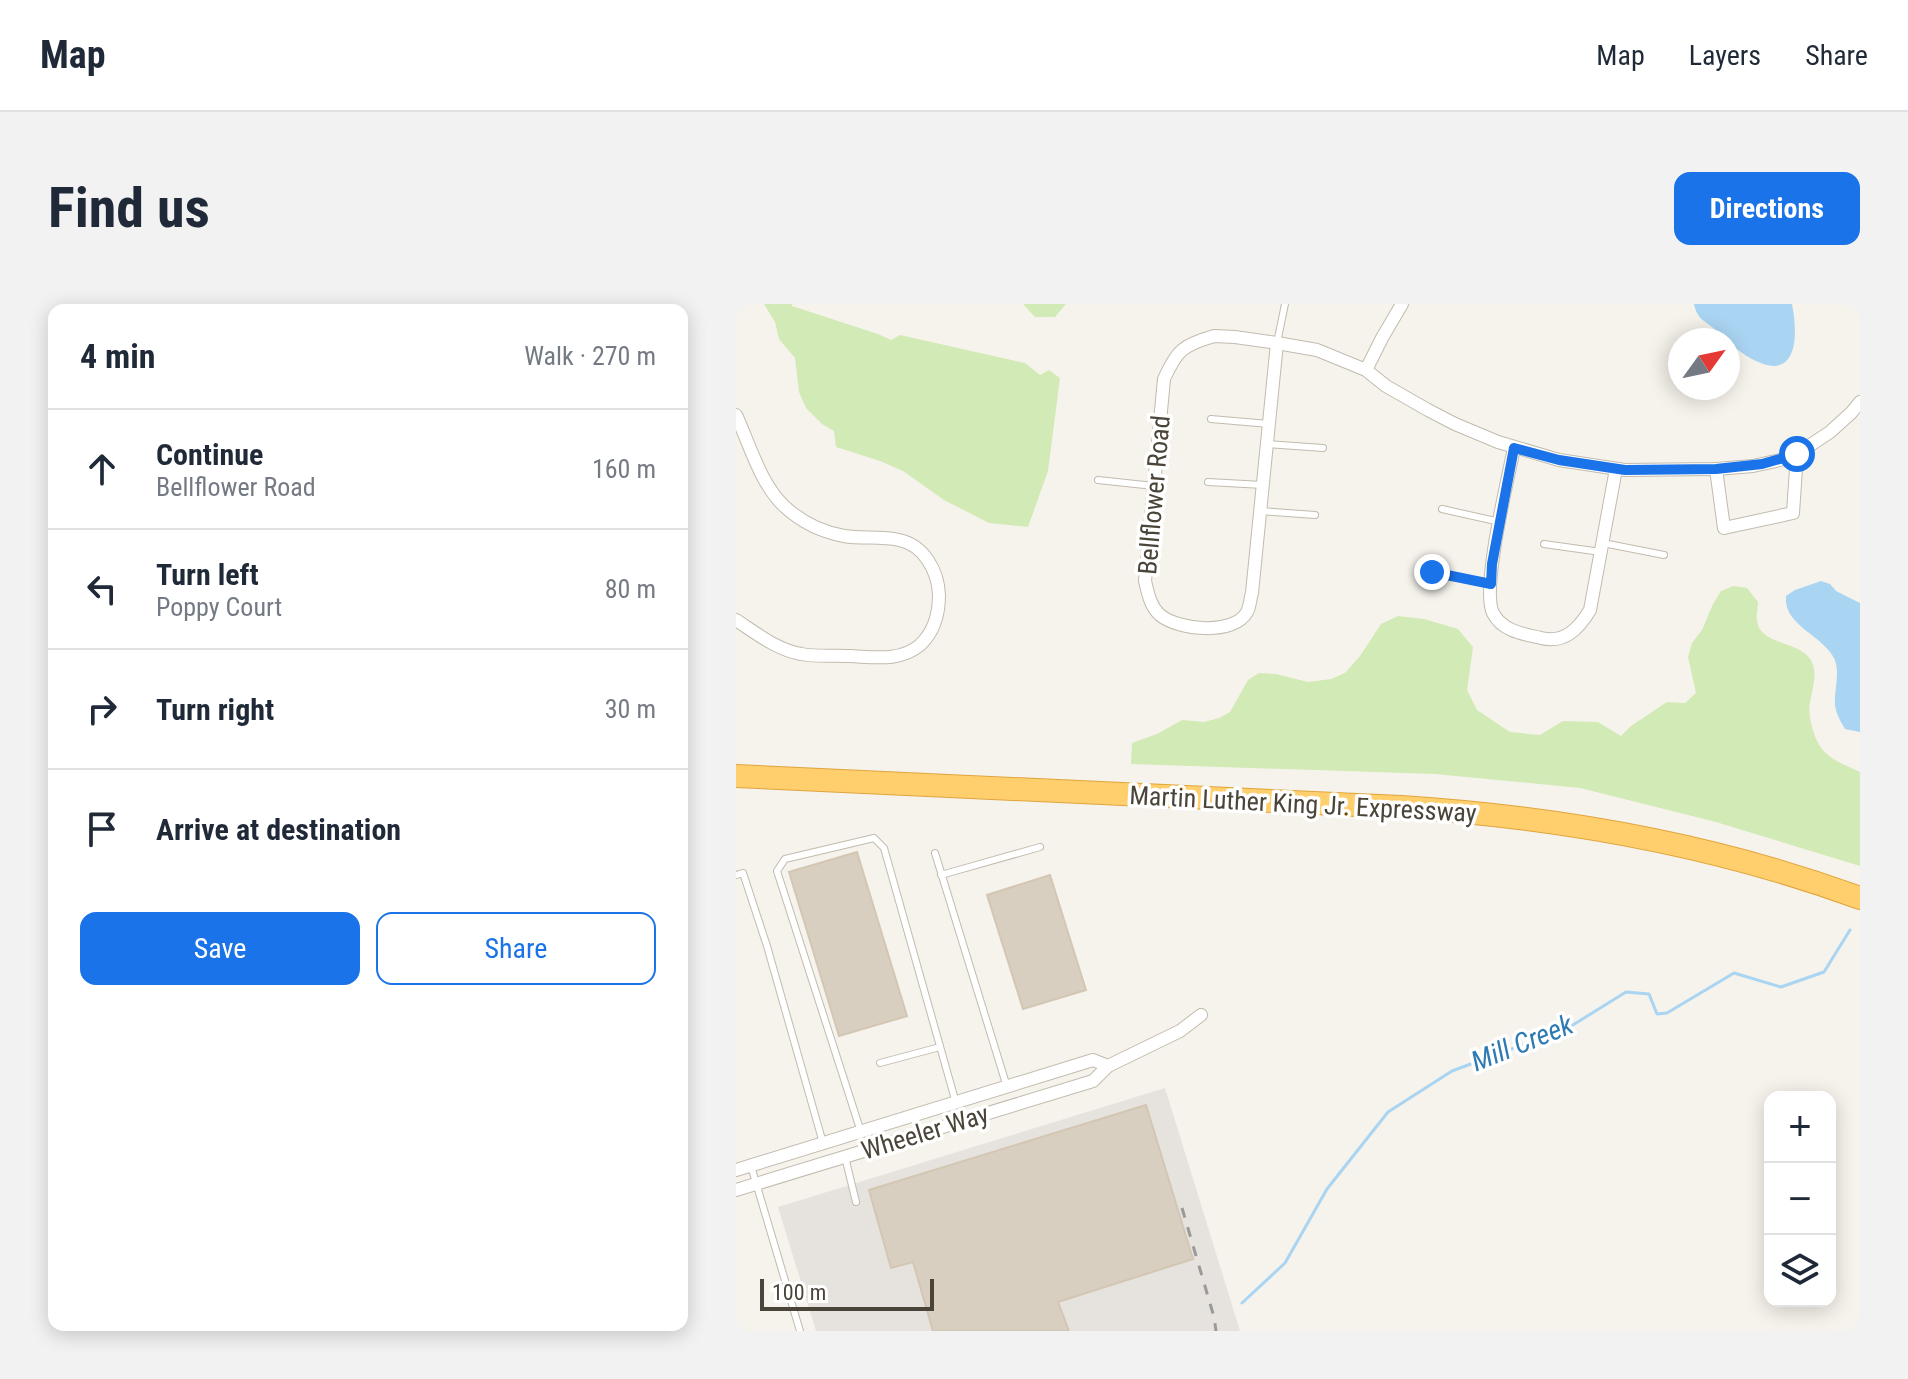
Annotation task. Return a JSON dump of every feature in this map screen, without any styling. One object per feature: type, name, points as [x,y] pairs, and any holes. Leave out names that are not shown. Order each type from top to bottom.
[{"type":"highway","name":"Martin Luther King Jr. Expressway","points":[[736,761],[1486,799],[1656,825],[1765,852],[1860,882]]},
{"type":"highway","name":"Martin Luther King Jr. Expressway","points":[[736,776],[1401,807],[1485,814],[1653,840],[1747,863],[1860,898]]},
{"type":"street","points":[[1366,370],[1402,304]]},
{"type":"street","name":"Bellflower Road","points":[[1277,343],[1252,593],[1247,613],[1236,623],[1222,627],[1180,625],[1158,613],[1150,601],[1145,581],[1164,379],[1179,352],[1197,341],[1214,336],[1235,337],[1277,343],[1317,350],[1366,370],[1386,386],[1455,424],[1514,448],[1559,460],[1616,469],[1716,469],[1762,464],[1797,454],[1859,406]]},
{"type":"street","points":[[736,415],[769,487],[784,506],[797,517],[825,531],[899,540],[916,548],[931,564],[938,584],[939,600],[934,624],[922,643],[893,657],[801,654],[768,640],[736,620]]},
{"type":"street","points":[[1514,448],[1492,564],[1492,612],[1503,625],[1548,640],[1567,636],[1580,626],[1590,610],[1616,469]]},
{"type":"street","points":[[1716,469],[1724,528],[1793,513],[1797,454]]},
{"type":"street","name":"Wheeler Way","points":[[736,1190],[1093,1081],[1108,1066],[1180,1031],[1201,1015]]},
{"type":"street","name":"Wheeler Way","points":[[736,1170],[1093,1060],[1108,1066]]},
{"type":"lane","points":[[1277,343],[1285,304]]},
{"type":"lane","points":[[1211,419],[1269,424]]},
{"type":"lane","points":[[1267,444],[1323,448]]},
{"type":"lane","points":[[1098,480],[1154,486]]},
{"type":"lane","points":[[1208,482],[1263,485]]},
{"type":"lane","points":[[1442,509],[1500,522]]},
{"type":"lane","points":[[1260,511],[1315,515]]},
{"type":"lane","points":[[1544,544],[1664,555]]},
{"type":"lane","points":[[1432,572],[1491,584]]},
{"type":"lane","points":[[861,1132],[777,871],[785,859],[874,838],[884,848],[956,1103]]},
{"type":"lane","points":[[941,875],[1040,847]]},
{"type":"lane","points":[[935,853],[1007,1087]]},
{"type":"lane","points":[[736,875],[743,873],[767,946],[823,1143]]},
{"type":"lane","points":[[880,1063],[940,1047]]},
{"type":"lane","points":[[845,1157],[856,1202]]},
{"type":"lane","points":[[751,1166],[800,1331]]},
{"type":"shaded area","points":[[1165,1088],[1240,1331],[816,1331],[778,1207]]},
{"type":"green space","points":[[764,304],[792,304],[891,340],[900,335],[1025,363],[1040,375],[1049,370],[1060,378],[1048,471],[1028,527],[989,523],[944,500],[903,471],[836,447],[834,431],[806,408],[799,392],[795,358],[779,339],[775,322]]},
{"type":"green space","points":[[1023,304],[1066,304],[1055,317],[1035,317]]},
{"type":"green space","points":[[1733,586],[1747,588],[1758,602],[1757,621],[1766,635],[1802,651],[1813,665],[1809,708],[1816,737],[1830,757],[1860,772],[1860,866],[1716,822],[1580,788],[1435,774],[1131,764],[1132,743],[1182,720],[1204,722],[1230,712],[1248,680],[1259,673],[1308,682],[1331,679],[1345,673],[1381,624],[1398,616],[1424,619],[1458,629],[1473,647],[1467,690],[1477,710],[1510,732],[1540,735],[1563,721],[1598,722],[1621,736],[1667,702],[1685,703],[1696,693],[1688,657],[1692,643],[1702,630],[1721,591]]},
{"type":"water","points":[[1694,304],[1792,304],[1795,339],[1792,352],[1787,361],[1778,365],[1767,365],[1752,359],[1740,351],[1740,328],[1713,328],[1697,314]]},
{"type":"water","points":[[1821,581],[1860,603],[1860,732],[1845,729],[1836,712],[1837,671],[1830,651],[1797,623],[1787,606],[1786,596]]},
{"type":"building","points":[[857,852],[907,1016],[839,1036],[789,872]]},
{"type":"building","points":[[1050,875],[1086,990],[1023,1009],[987,895]]},
{"type":"building","points":[[1146,1105],[1193,1259],[1058,1302],[1069,1331],[933,1331],[913,1262],[891,1268],[869,1190]]},
{"type":"waterway","name":"Mill Creek","points":[[1242,1303],[1285,1263],[1327,1189],[1388,1112],[1452,1071],[1568,1028],[1626,992],[1649,994],[1657,1014],[1667,1013],[1734,973],[1781,987],[1824,972],[1850,930]]},
{"type":"railway","points":[[1182,1208],[1216,1331]]},
{"type":"route","points":[[1432,572],[1491,584],[1514,448],[1559,460],[1625,470],[1716,469],[1762,464],[1797,454]]}]
